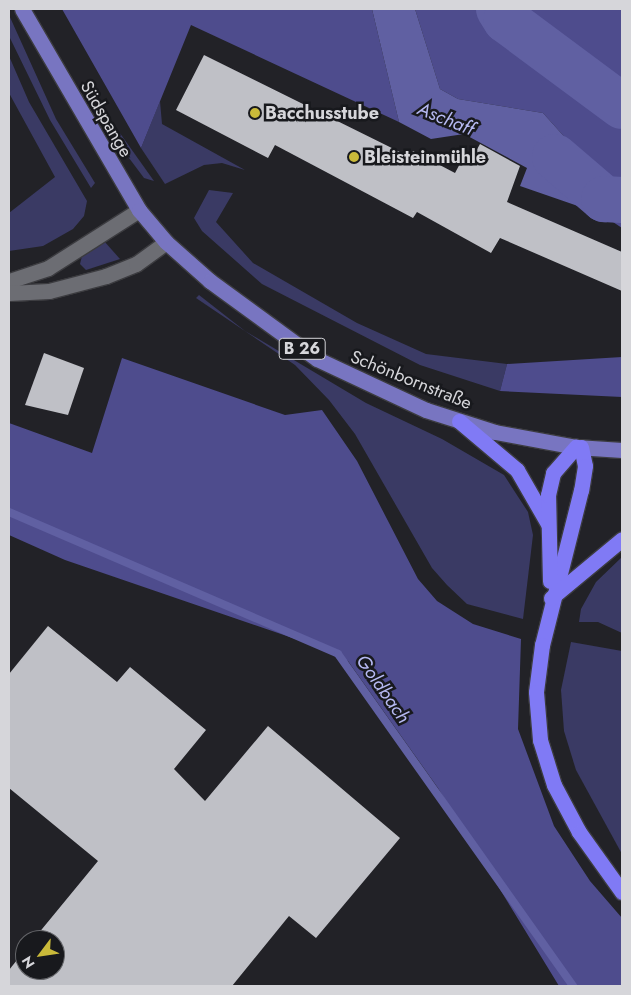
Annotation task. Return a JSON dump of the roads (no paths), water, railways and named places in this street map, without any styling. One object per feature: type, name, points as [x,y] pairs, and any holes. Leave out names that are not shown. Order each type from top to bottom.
[{"type":"highway","points":[[460,421],[517,470],[548,526]]},
{"type":"highway","points":[[551,598],[548,495],[552,473],[579,447],[584,466],[581,490],[551,598],[536,692],[540,740],[562,800],[579,832],[622,892]]},
{"type":"highway","points":[[551,598],[622,539]]},
{"type":"main road","name":"Südspange","points":[[22,9],[139,210],[166,242]]},
{"type":"main road","name":"Schönbornstraße","points":[[166,242],[210,281],[317,359],[365,385],[460,421],[579,447],[622,450]]},
{"type":"street","points":[[9,281],[48,268],[139,210]]},
{"type":"street","points":[[9,293],[49,291],[106,276],[136,264],[166,242]]},
{"type":"water","points":[[372,9],[415,9],[440,89],[458,99],[543,113],[604,181],[601,214],[520,186],[527,168],[464,134],[431,139],[399,122]]},
{"type":"waterway","name":"Aschaff","points":[[499,9],[506,20],[622,106]]},
{"type":"waterway","name":"Aschaff","points":[[555,157],[604,199],[622,200]]},
{"type":"waterway","name":"Goldbach","points":[[9,512],[338,654],[573,986]]},
{"type":"place","name":"Bacchusstube","points":[[255,113]]},
{"type":"place","name":"Bleisteinmühle","points":[[354,157]]}]
